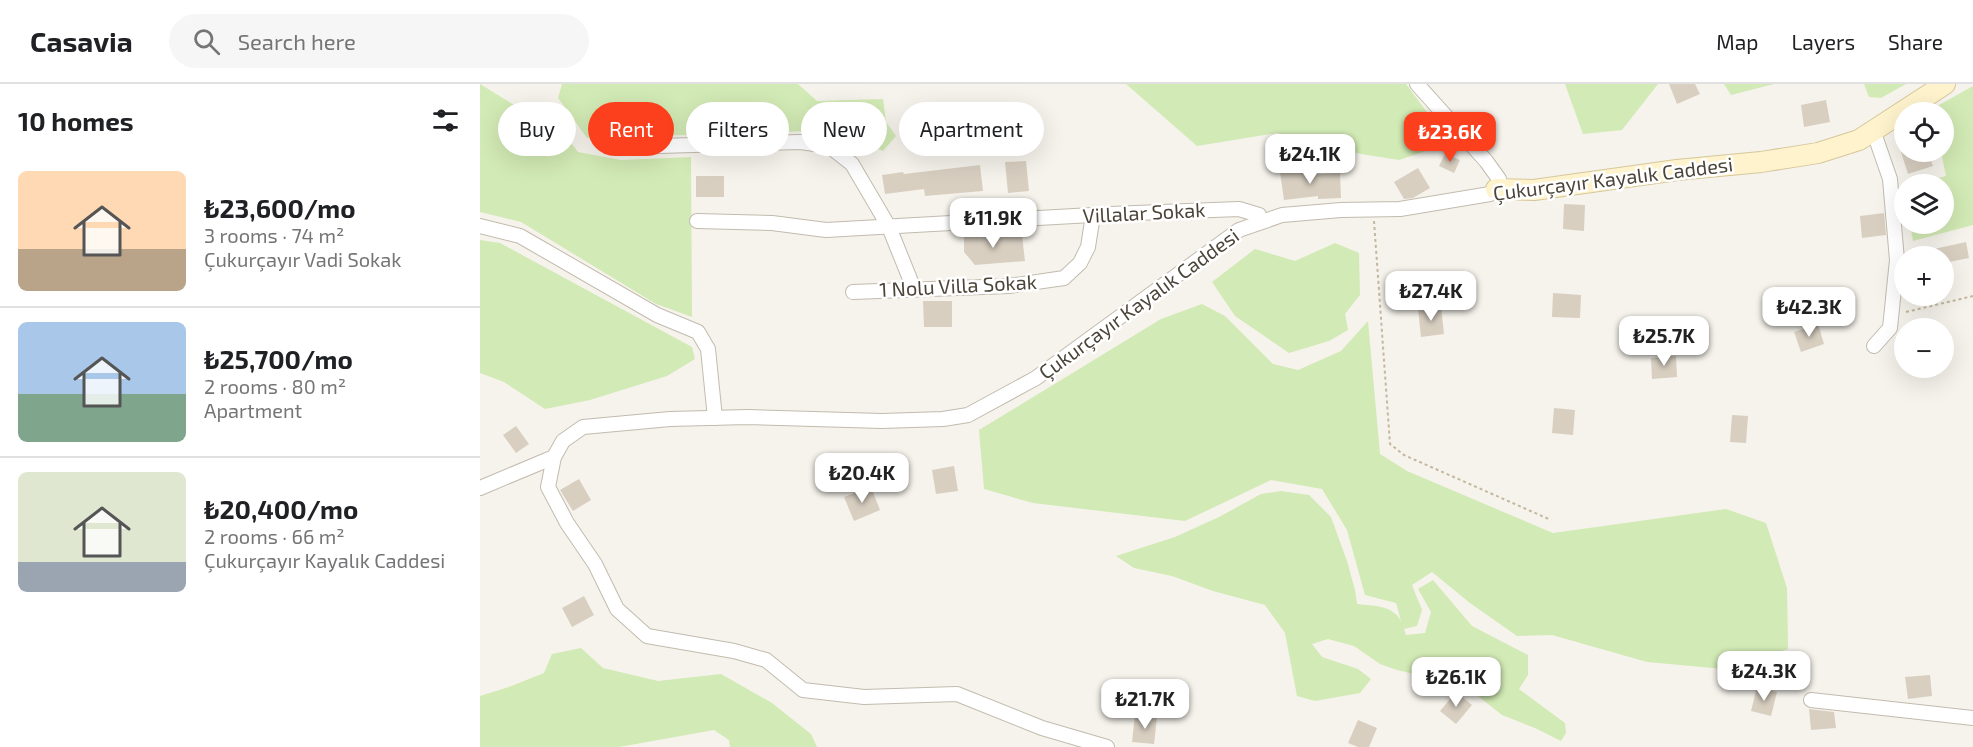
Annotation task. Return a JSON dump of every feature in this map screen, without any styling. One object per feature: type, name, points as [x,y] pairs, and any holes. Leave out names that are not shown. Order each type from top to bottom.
[{"type":"street","points":[[1417,84],[1486,161],[1499,179],[1496,189]]},
{"type":"street","name":"Çukurçayır Kayalık Caddesi","points":[[480,488],[554,457],[563,441],[583,427],[670,419],[747,417],[882,421],[943,419],[968,415],[1036,378],[1239,230],[1260,221],[1282,215],[1400,209],[1490,194],[1496,189],[1534,190],[1818,153],[1859,140],[1945,84]]},
{"type":"street","points":[[1873,130],[1890,179],[1897,260],[1890,328],[1874,345]]},
{"type":"street","points":[[674,146],[800,142],[829,146],[852,164],[889,227],[914,289]]},
{"type":"street","name":"Villalar Sokak","points":[[698,221],[771,223],[826,230],[1239,208],[1260,214],[1260,221]]},
{"type":"street","name":"1 Nolu Villa Sokak","points":[[852,292],[1009,286],[1064,278],[1080,263],[1088,247],[1093,215]]},
{"type":"street","points":[[480,226],[520,236],[657,315],[698,332],[708,349],[715,418]]},
{"type":"street","points":[[554,457],[548,487],[567,523],[595,564],[617,609],[647,636],[734,651],[766,660],[803,690],[864,697],[957,694],[1042,728],[1107,747]]},
{"type":"street","points":[[1811,700],[1973,718]]},
{"type":"path","points":[[1373,209],[1390,444],[1404,455],[1551,520]]},
{"type":"path","points":[[1892,314],[1913,312],[1973,296]]},
{"type":"green space","points":[[480,84],[509,102],[498,102],[498,156],[576,156],[576,149],[588,154],[588,156],[621,160],[691,157],[692,317],[656,304],[521,222],[480,212]]},
{"type":"green space","points":[[562,84],[798,84],[817,101],[883,99],[883,102],[801,102],[801,131],[789,132],[789,102],[686,102],[686,135],[674,135],[674,102],[588,102],[587,138],[576,123],[576,102],[561,102],[558,98]]},
{"type":"green space","points":[[1126,84],[1406,84],[1450,143],[1399,160],[1361,154],[1277,133],[1197,146]]},
{"type":"green space","points":[[1565,84],[1658,84],[1622,130],[1583,134]]},
{"type":"green space","points":[[1724,84],[1774,84],[1731,95]]},
{"type":"green space","points":[[1864,84],[1906,84],[1881,98],[1869,97]]},
{"type":"green space","points":[[1973,86],[1973,225],[1954,230],[1954,174],[1946,174],[1943,162],[1954,162],[1954,102],[1944,102]]},
{"type":"green space","points":[[887,123],[896,136],[887,146]]},
{"type":"green space","points":[[1912,234],[1939,234],[1913,241]]},
{"type":"green space","points":[[480,240],[500,243],[692,347],[695,359],[667,376],[590,400],[545,409],[504,382],[480,373]]},
{"type":"green space","points":[[1335,243],[1359,253],[1360,295],[1345,314],[1348,330],[1329,341],[1289,353],[1235,316],[1212,282],[1255,249],[1295,261]]},
{"type":"green space","points":[[1202,304],[1225,316],[1273,364],[1298,370],[1341,351],[1368,321],[1380,454],[1407,471],[1553,533],[1726,509],[1766,523],[1787,588],[1788,649],[1724,669],[1647,662],[1552,635],[1517,636],[1470,603],[1432,572],[1412,585],[1422,610],[1417,626],[1404,629],[1406,635],[1425,633],[1431,612],[1418,589],[1433,580],[1472,626],[1528,655],[1528,675],[1519,689],[1565,723],[1566,733],[1561,741],[1502,715],[1473,692],[1456,684],[1397,670],[1380,664],[1354,646],[1328,639],[1312,644],[1322,657],[1358,669],[1371,679],[1360,693],[1315,701],[1297,696],[1285,633],[1265,605],[1213,591],[1172,576],[1134,568],[1116,556],[1175,537],[1261,494],[1281,491],[1309,495],[1331,517],[1347,561],[1357,604],[1388,609],[1401,621],[1396,603],[1365,595],[1347,530],[1322,489],[1271,480],[1185,521],[1033,503],[984,489],[979,430],[1161,319]]},
{"type":"green space","points":[[581,648],[603,668],[658,681],[721,674],[772,703],[811,734],[817,747],[730,747],[729,740],[714,730],[619,747],[480,747],[480,696],[544,673],[552,654]]},
{"type":"building","points":[[1669,84],[1695,84],[1700,94],[1677,104]]},
{"type":"building","points":[[1826,100],[1830,122],[1804,127],[1801,105]]},
{"type":"building","points":[[1445,154],[1460,160],[1454,173],[1439,166]]},
{"type":"building","points":[[1026,161],[1029,191],[1008,193],[1005,162]]},
{"type":"building","points":[[1904,162],[1932,162],[1933,166],[1908,174]]},
{"type":"building","points":[[980,165],[983,191],[925,196],[924,189],[885,194],[882,175]]},
{"type":"building","points":[[1418,168],[1430,188],[1413,198],[1404,199],[1394,182]]},
{"type":"building","points":[[1303,170],[1304,175],[1340,173],[1341,198],[1318,199],[1318,196],[1284,200],[1280,172]]},
{"type":"building","points":[[696,176],[724,176],[724,197],[696,197]]},
{"type":"building","points":[[1564,204],[1585,205],[1584,231],[1563,229]]},
{"type":"building","points":[[1884,213],[1886,235],[1862,238],[1860,216]]},
{"type":"building","points":[[985,231],[986,239],[1022,235],[1025,261],[975,265],[964,252],[964,233]]},
{"type":"building","points":[[1966,242],[1969,258],[1954,261],[1954,246],[1948,246]]},
{"type":"building","points":[[1553,293],[1581,295],[1580,318],[1552,317]]},
{"type":"building","points":[[923,301],[952,301],[952,327],[924,327]]},
{"type":"building","points":[[1441,307],[1444,334],[1421,337],[1418,309]]},
{"type":"building","points":[[1818,324],[1824,344],[1801,352],[1794,332]]},
{"type":"building","points":[[1676,356],[1677,377],[1652,379],[1651,358]]},
{"type":"building","points":[[1554,408],[1575,410],[1573,435],[1552,433]]},
{"type":"building","points":[[1732,415],[1748,416],[1746,443],[1730,442]]},
{"type":"building","points":[[516,426],[529,444],[516,453],[503,435]]},
{"type":"building","points":[[954,466],[958,491],[936,494],[932,470]]},
{"type":"building","points":[[579,479],[591,500],[573,511],[560,490]]},
{"type":"building","points":[[871,487],[880,510],[854,521],[844,497]]},
{"type":"building","points":[[584,596],[594,615],[572,627],[562,608]]},
{"type":"building","points":[[1930,675],[1932,696],[1908,699],[1905,677]]},
{"type":"building","points":[[1757,687],[1777,692],[1771,716],[1751,711]]},
{"type":"building","points":[[1127,691],[1130,710],[1114,711],[1112,693]]},
{"type":"building","points":[[1456,692],[1472,705],[1456,724],[1440,711]]},
{"type":"building","points":[[1809,709],[1834,712],[1836,728],[1811,730]]},
{"type":"building","points":[[1135,715],[1157,717],[1154,744],[1132,742]]},
{"type":"building","points":[[1358,720],[1377,728],[1369,747],[1358,747],[1348,743]]}]
